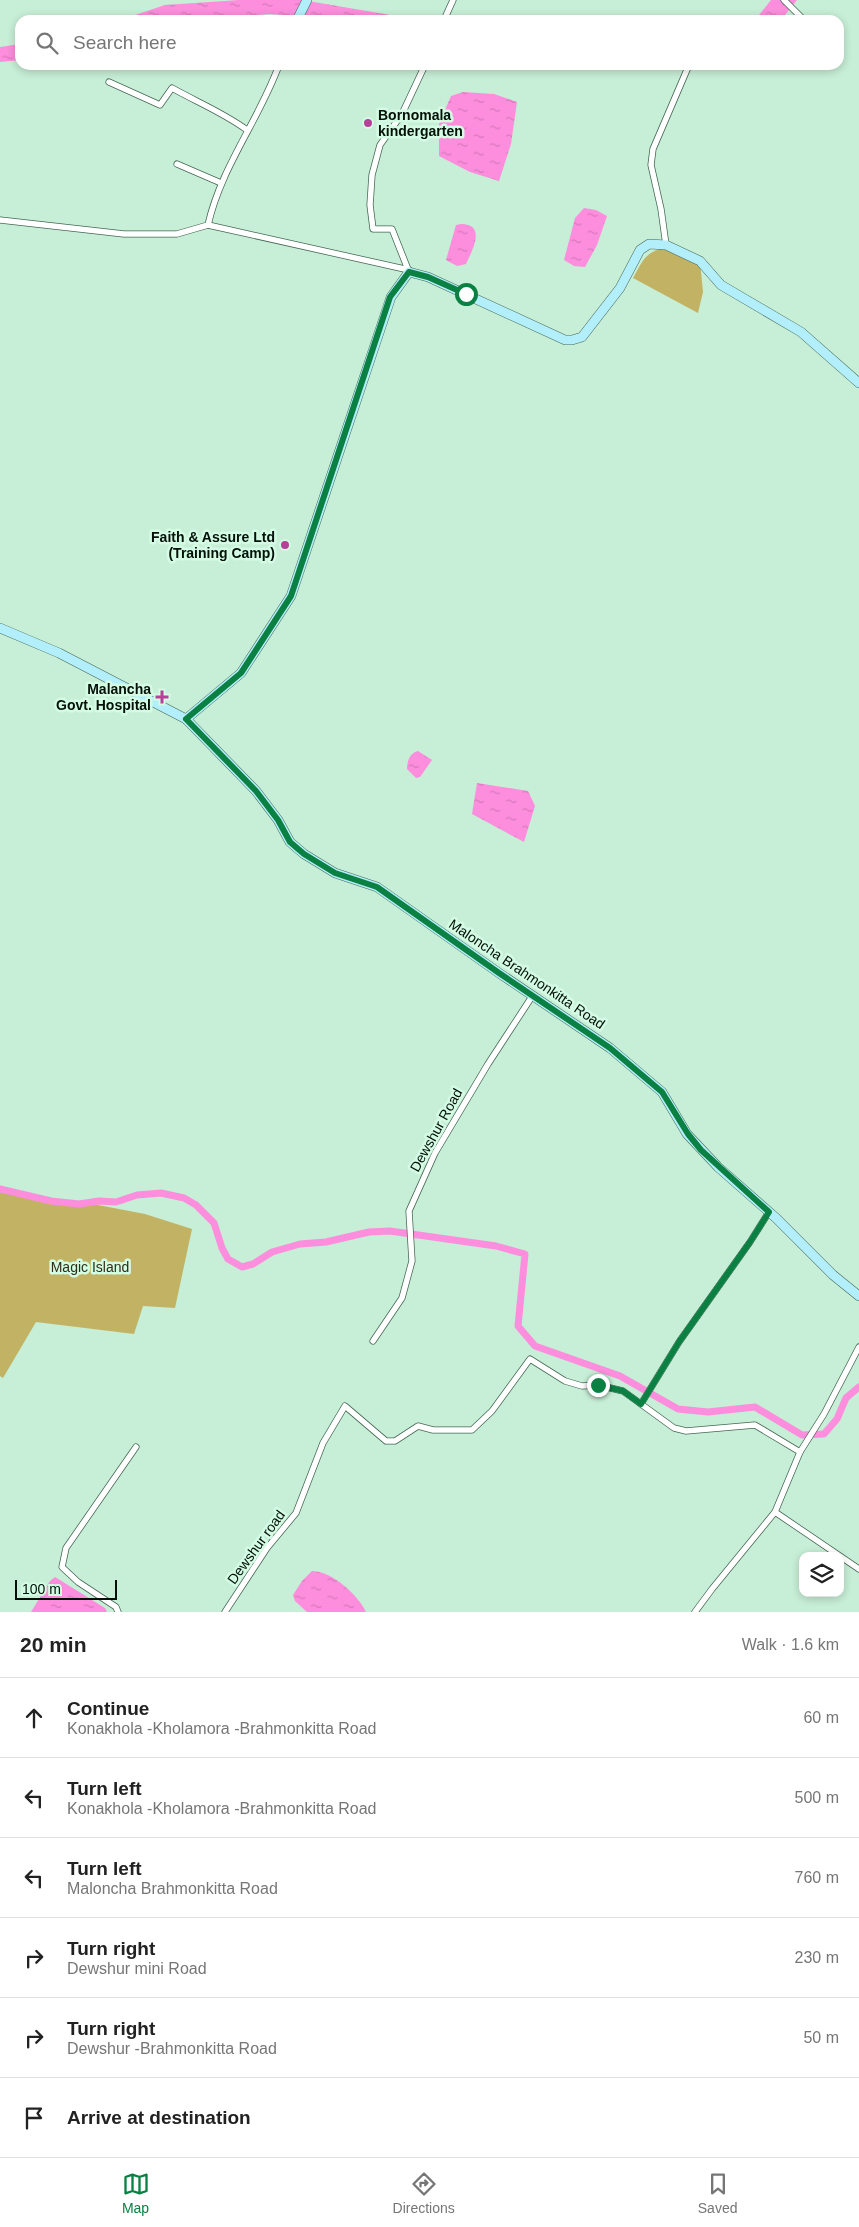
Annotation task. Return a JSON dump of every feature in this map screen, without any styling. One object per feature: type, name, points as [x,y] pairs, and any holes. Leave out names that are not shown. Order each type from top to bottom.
[{"type":"main road","points":[[300,15],[307,0]]},
{"type":"main road","points":[[186,719],[241,673],[291,596],[390,297],[409,271],[428,277],[565,340],[572,340],[582,337],[596,321],[620,288],[640,250],[649,244],[666,245],[700,261],[722,284],[801,332],[859,383]]},
{"type":"main road","name":"Maloncha Brahmonkitta Road","points":[[0,628],[59,653],[186,719],[256,791],[278,820],[290,842],[304,854],[335,873],[377,887],[610,1048],[662,1092],[688,1134],[701,1150],[769,1212],[833,1275],[859,1296]]},
{"type":"street","points":[[784,0],[800,15]]},
{"type":"street","points":[[446,15],[453,1]]},
{"type":"street","points":[[208,225],[212,204],[277,70]]},
{"type":"street","points":[[409,271],[392,229],[373,229],[370,206],[372,175],[380,145],[402,114],[422,70]]},
{"type":"street","points":[[666,245],[662,209],[651,165],[653,149],[687,70]]},
{"type":"street","points":[[109,82],[160,105],[172,88],[232,119],[247,130]]},
{"type":"street","points":[[177,164],[221,184]]},
{"type":"street","points":[[0,220],[124,234],[177,234],[208,225],[409,271]]},
{"type":"street","name":"Dewshur Road","points":[[372,1341],[402,1298],[412,1261],[409,1211],[435,1152],[488,1064],[533,996]]},
{"type":"street","points":[[769,1212],[679,1342],[641,1404],[674,1428],[686,1431],[755,1425],[800,1452]]},
{"type":"street","points":[[695,1612],[776,1512],[800,1452],[824,1414],[859,1347]]},
{"type":"street","name":"Dewshur road","points":[[225,1612],[266,1548],[296,1513],[323,1443],[345,1406],[386,1441],[394,1441],[418,1426],[433,1430],[472,1430],[492,1411],[530,1359],[565,1381],[582,1386],[598,1385],[623,1391],[641,1404]]},
{"type":"street","points":[[118,1612],[116,1608],[78,1582],[62,1567],[66,1548],[136,1447]]},
{"type":"street","points":[[776,1512],[859,1569]]},
{"type":"green space","points":[[667,247],[700,262],[703,292],[698,313],[633,278],[639,266],[649,254]]},
{"type":"green space","name":"Magic Island","points":[[0,1192],[62,1204],[98,1205],[145,1214],[192,1229],[175,1308],[143,1306],[134,1334],[36,1322],[3,1378],[0,1376]]},
{"type":"water","points":[[239,0],[302,0],[390,15],[135,15],[165,5]]},
{"type":"water","points":[[771,0],[797,0],[785,15],[759,15]]},
{"type":"water","points":[[15,45],[15,60],[0,62],[0,47]]},
{"type":"water","points":[[463,92],[494,94],[517,102],[511,144],[499,181],[470,172],[439,156],[439,124],[451,96]]},
{"type":"water","points":[[584,208],[596,210],[607,216],[597,245],[585,267],[574,266],[564,260],[575,218]]},
{"type":"water","points":[[461,224],[474,228],[476,239],[466,264],[457,266],[446,260],[456,225]]},
{"type":"water","points":[[418,751],[432,760],[420,777],[416,778],[407,769],[407,766],[411,755]]},
{"type":"water","points":[[477,783],[528,791],[535,806],[524,842],[472,814]]},
{"type":"water","points":[[312,1571],[328,1575],[344,1585],[357,1598],[366,1612],[307,1612],[295,1601],[293,1595],[302,1581]]},
{"type":"water","points":[[55,1577],[105,1608],[107,1612],[31,1612],[50,1581]]},
{"type":"waterway","points":[[0,1189],[51,1201],[79,1204],[99,1201],[116,1202],[137,1195],[161,1193],[184,1198],[196,1205],[214,1223],[222,1248],[228,1259],[242,1267],[253,1264],[272,1252],[300,1244],[326,1242],[369,1232],[390,1231],[496,1246],[525,1254],[518,1326],[535,1346],[620,1376],[678,1409],[708,1412],[755,1407],[802,1435],[824,1434],[837,1419],[846,1398],[859,1387]]},
{"type":"place","name":"Bornomala kindergarten","points":[[368,123]]},
{"type":"place","name":"Faith & Assure Ltd (Training Camp)","points":[[285,545]]},
{"type":"place","name":"Malancha Govt. Hospital","points":[[162,697]]},
{"type":"route","points":[[466,294],[428,277],[409,272],[390,297],[291,596],[241,673],[186,719],[256,791],[278,820],[290,842],[304,854],[335,873],[377,887],[610,1048],[662,1092],[688,1134],[701,1150],[769,1212],[679,1342],[641,1404],[623,1391],[598,1385]]}]
